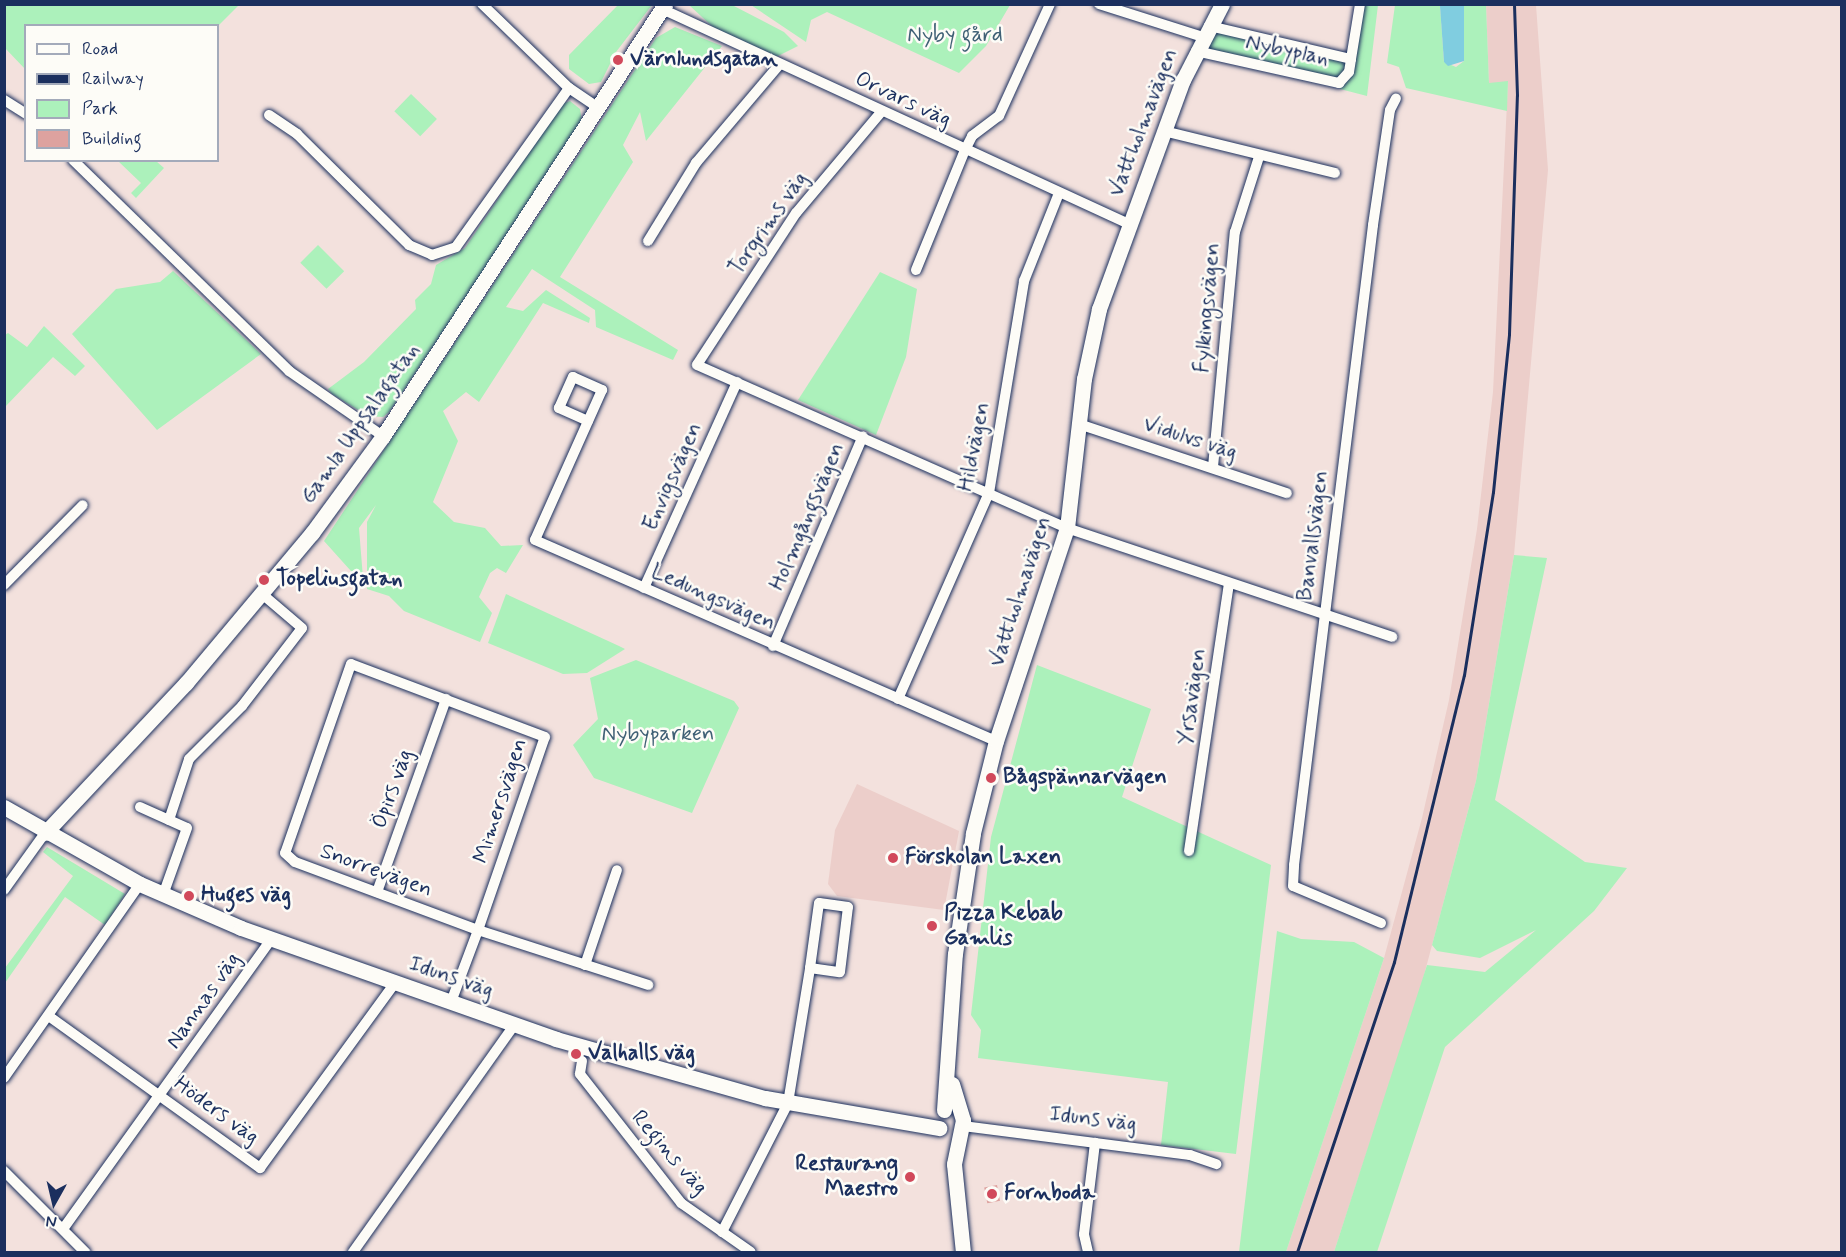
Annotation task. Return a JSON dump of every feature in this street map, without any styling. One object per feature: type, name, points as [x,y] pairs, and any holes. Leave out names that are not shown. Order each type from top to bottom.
[{"type":"street","points":[[482,4],[569,88],[599,108]]},
{"type":"street","points":[[916,270],[972,136],[999,116],[1050,4]]},
{"type":"street","name":"Nybyplan","points":[[1100,4],[1206,31],[1351,58],[1349,72],[1339,83],[1196,51]]},
{"type":"street","name":"Vattholmavägen","points":[[963,1252],[954,1164],[945,1119],[955,954],[973,833],[996,741],[1067,528],[1079,424],[1099,309],[1129,224],[1196,51],[1222,4]]},
{"type":"street","points":[[1351,58],[1360,4]]},
{"type":"street","name":"Orvars väg","points":[[663,7],[779,65],[1129,224]]},
{"type":"street","name":"Gamla Uppsalagatan","points":[[45,833],[262,594],[383,436],[663,7]]},
{"type":"street","points":[[648,241],[696,163],[779,65]]},
{"type":"street","points":[[268,115],[297,134],[409,245],[432,255],[456,246],[569,88]]},
{"type":"street","name":"Banvallsvägen","points":[[1295,898],[1293,886],[1324,616],[1373,225],[1390,110],[1396,98]]},
{"type":"street","points":[[4,100],[24,113]]},
{"type":"street","name":"Torgrims väg","points":[[737,382],[697,365],[796,213],[882,111]]},
{"type":"street","points":[[1164,131],[1259,157],[1335,173]]},
{"type":"street","name":"Fylkingsvägen","points":[[1213,467],[1235,232],[1259,157]]},
{"type":"street","points":[[75,162],[290,371],[383,436]]},
{"type":"street","name":"Hildvägen","points":[[898,699],[988,493],[1024,281],[1059,193]]},
{"type":"street","points":[[737,382],[1067,528],[1392,637]]},
{"type":"street","name":"Envigsvägen","points":[[644,588],[737,382]]},
{"type":"street","name":"Ledungsvägen","points":[[588,421],[535,540],[773,646],[996,741]]},
{"type":"street","name":"Vidulvs väg","points":[[1079,424],[1287,493]]},
{"type":"street","name":"Holmgångsvägen","points":[[773,646],[863,436]]},
{"type":"street","points":[[4,585],[83,505]]},
{"type":"street","name":"Yrsavägen","points":[[1189,851],[1229,584]]},
{"type":"street","points":[[169,820],[189,759],[242,706],[302,628],[262,594]]},
{"type":"street","name":"Mimersvägen","points":[[351,664],[545,737],[451,1002]]},
{"type":"street","name":"Snorrevägen","points":[[351,664],[285,853],[295,862],[478,930],[648,985]]},
{"type":"street","name":"Öpirs väg","points":[[377,892],[446,699]]},
{"type":"street","name":"Iduns väg","points":[[4,807],[45,833],[140,884],[271,940],[631,1063],[788,1103],[908,1120],[945,1119]]},
{"type":"street","points":[[140,807],[187,828],[163,895]]},
{"type":"street","points":[[6,886],[45,833]]},
{"type":"street","points":[[585,965],[617,870]]},
{"type":"street","points":[[4,1078],[50,1017],[140,884]]},
{"type":"street","points":[[1293,886],[1381,923]]},
{"type":"street","points":[[722,1232],[788,1103],[819,903],[848,907],[840,972],[810,968]]},
{"type":"street","name":"Nannas väg","points":[[63,1229],[162,1095],[271,940]]},
{"type":"street","name":"Höders väg","points":[[50,1017],[162,1095],[260,1168],[395,983]]},
{"type":"street","points":[[353,1252],[515,1024]]},
{"type":"street","name":"Regins väg","points":[[582,1061],[580,1074],[650,1168],[681,1203],[751,1252]]},
{"type":"street","points":[[945,1119],[962,1128]]},
{"type":"street","name":"Vattholmavägen","points":[[954,1164],[962,1128]]},
{"type":"street","name":"Iduns väg","points":[[962,1128],[1190,1155],[1216,1164]]},
{"type":"street","points":[[1088,1252],[1084,1234],[1095,1143]]},
{"type":"street","points":[[4,1172],[85,1252]]},
{"type":"shaded area","points":[[1486,5],[1536,5],[1548,170],[1514,555],[1476,781],[1420,990],[1334,1252],[1286,1252],[1384,958],[1422,818],[1449,700],[1477,529],[1493,392],[1508,82],[1489,84]]},
{"type":"shaded area","name":"Förskolan Laxen","points":[[857,784],[959,831],[944,910],[837,896],[828,884],[835,830]]},
{"type":"green space","points":[[5,4],[239,5],[219,25],[24,24],[24,68],[5,48]]},
{"type":"green space","points":[[618,5],[652,5],[616,52],[601,82],[589,84],[569,69],[569,55]]},
{"type":"green space","points":[[689,5],[732,5],[784,32],[798,46],[776,57],[715,29]]},
{"type":"green space","name":"Nyby gård","points":[[751,5],[1010,5],[986,46],[959,73],[827,12],[811,20],[806,42]]},
{"type":"green space","points":[[1360,5],[1378,5],[1367,96],[1340,89],[1339,83],[1196,51],[1209,26],[1351,58]]},
{"type":"green space","points":[[1395,5],[1440,5],[1444,62],[1456,67],[1464,61],[1464,5],[1486,5],[1489,83],[1508,81],[1507,111],[1406,88],[1399,67],[1387,63]]},
{"type":"green space","points":[[675,27],[722,46],[646,141],[640,112],[623,145],[633,162],[560,277],[678,350],[673,360],[596,327],[595,310],[532,269],[506,307],[523,311],[546,290],[590,318],[589,323],[543,303],[479,402],[466,392],[443,411],[458,441],[433,502],[454,522],[485,528],[501,546],[523,545],[506,573],[497,568],[490,573],[479,597],[492,613],[480,642],[404,611],[389,596],[367,589],[367,522],[376,505],[359,528],[363,578],[359,580],[324,541],[656,38]]},
{"type":"green space","points":[[411,94],[437,119],[420,136],[394,111]]},
{"type":"green space","points":[[570,101],[580,109],[582,122],[389,412],[383,417],[368,416],[332,394],[328,389],[364,362],[416,309],[415,300],[431,284],[436,265],[465,248],[562,104]]},
{"type":"green space","points":[[119,162],[157,162],[164,168],[136,198],[131,193],[141,183]]},
{"type":"green space","points":[[318,245],[344,271],[326,289],[300,263]]},
{"type":"green space","points":[[173,271],[261,354],[157,430],[72,334],[116,289],[160,282]]},
{"type":"green space","points":[[880,272],[917,289],[906,357],[876,435],[798,400]]},
{"type":"green space","points":[[44,326],[85,366],[75,376],[53,357],[5,407],[5,335],[8,333],[27,347]]},
{"type":"green space","points":[[1514,555],[1547,558],[1495,800],[1585,862],[1627,868],[1594,911],[1445,1047],[1377,1252],[1334,1252],[1427,965],[1485,972],[1536,930],[1480,958],[1437,951],[1432,945],[1476,781]]},
{"type":"green space","points":[[506,594],[625,649],[587,673],[563,674],[488,643]]},
{"type":"green space","name":"Nybyparken","points":[[636,660],[734,701],[739,708],[692,813],[594,778],[573,745],[598,719],[590,678]]},
{"type":"green space","points":[[1037,665],[1151,709],[1122,797],[1271,865],[1236,1154],[1161,1145],[1168,1082],[978,1058],[981,1030],[971,1015],[991,837]]},
{"type":"green space","points":[[47,847],[125,894],[105,925],[65,897],[5,983],[5,968],[73,876],[43,852]]},
{"type":"green space","points":[[1277,931],[1301,939],[1354,942],[1384,958],[1286,1252],[1239,1252]]},
{"type":"water","points":[[1464,5],[1464,61],[1448,66],[1444,62],[1440,6]]},
{"type":"building","name":"Fornboda","points":[[997,1185],[1000,1201],[987,1203],[984,1187]]},
{"type":"railway","points":[[1297,1252],[1394,962],[1464,675],[1493,492],[1509,334],[1517,95],[1514,4]]},
{"type":"place","name":"Värnlundsgatan","points":[[618,60]]},
{"type":"place","name":"Topeliusgatan","points":[[264,580]]},
{"type":"place","name":"Bågspännarvägen","points":[[991,778]]},
{"type":"place","name":"Förskolan Laxen","points":[[893,858]]},
{"type":"place","name":"Huges väg","points":[[189,896]]},
{"type":"place","name":"Pizza Kebab Gamlis","points":[[932,926]]},
{"type":"place","name":"Valhalls väg","points":[[576,1054]]},
{"type":"place","name":"Restaurang Maestro","points":[[910,1177]]},
{"type":"place","name":"Fornboda","points":[[992,1194]]}]
